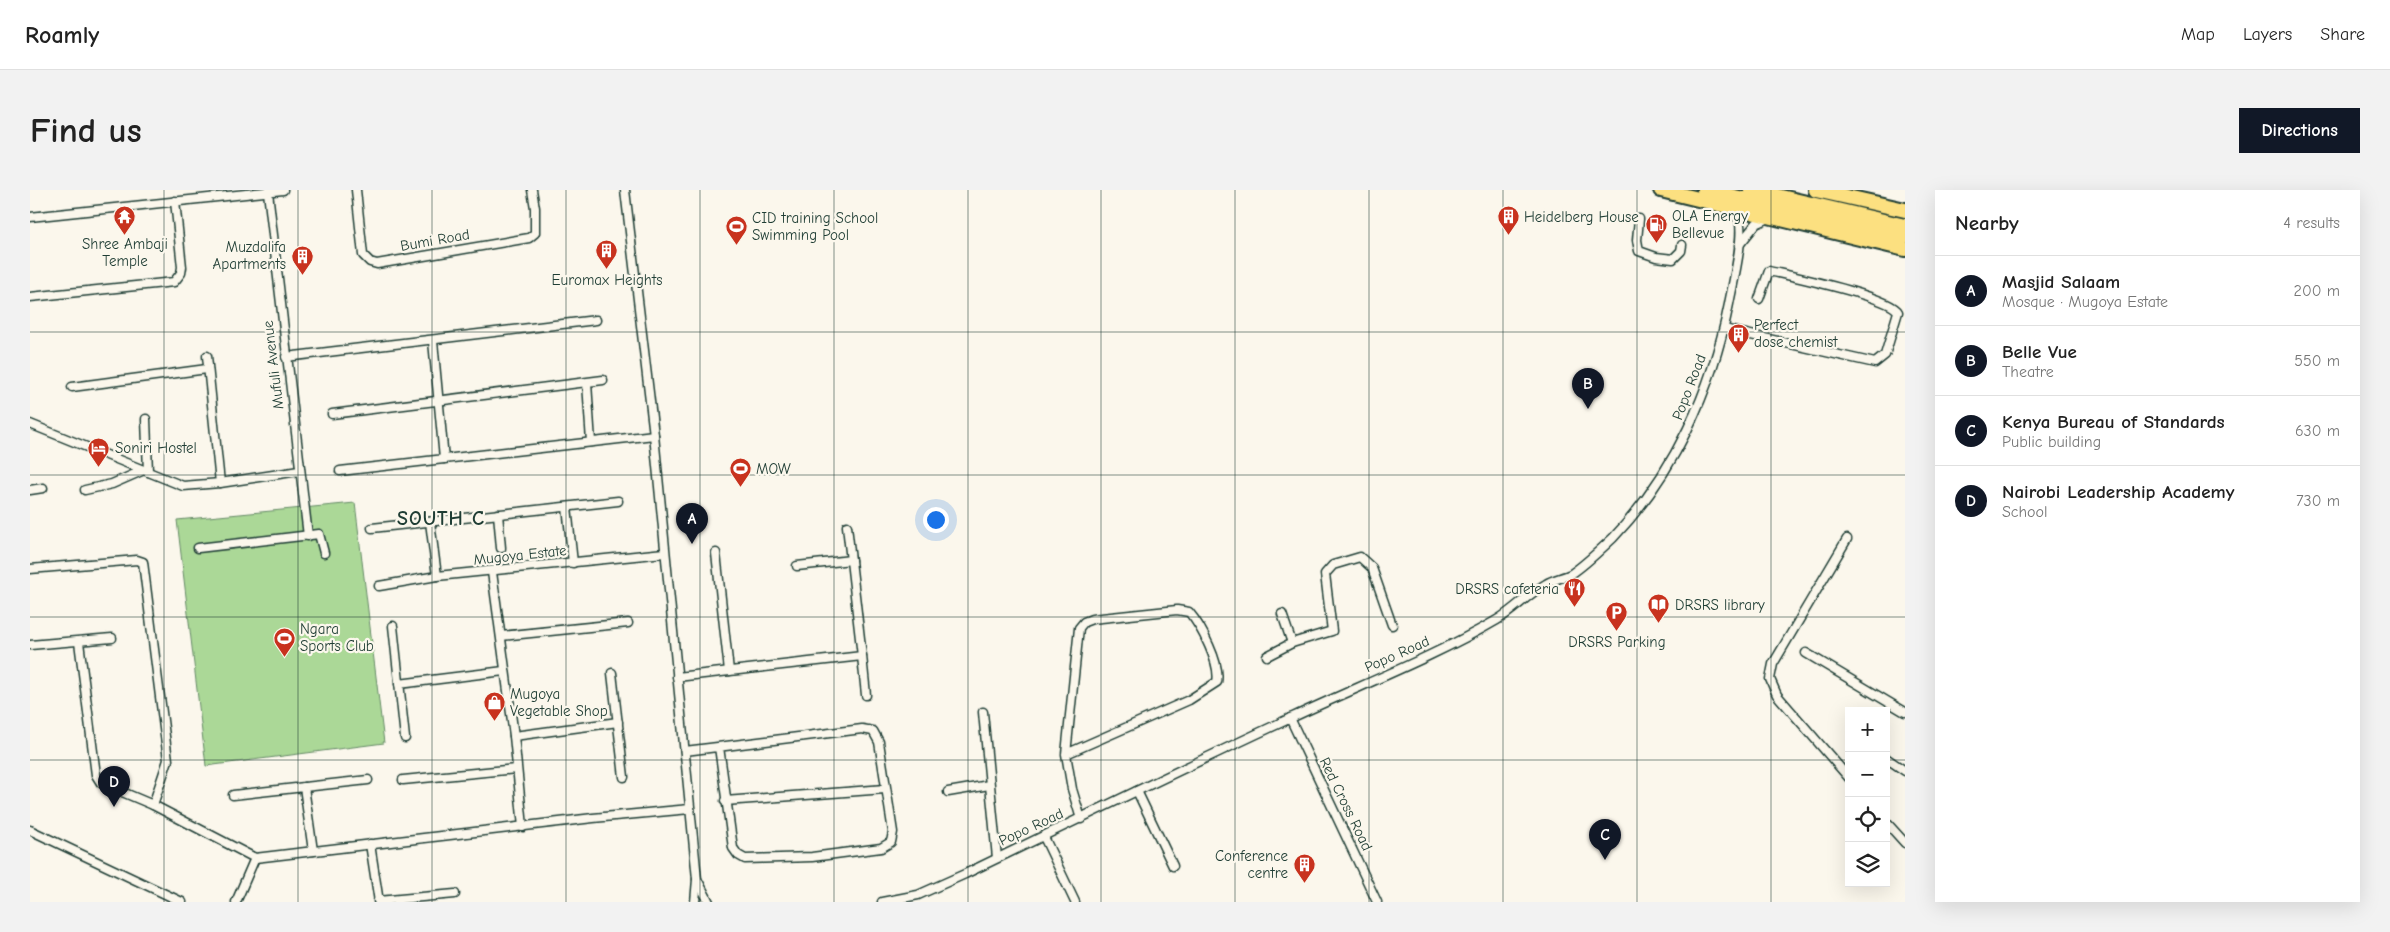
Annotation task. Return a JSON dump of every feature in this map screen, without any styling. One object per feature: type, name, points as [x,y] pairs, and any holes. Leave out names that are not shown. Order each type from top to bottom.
[{"type":"highway","points":[[1661,190],[1905,249]]},
{"type":"highway","points":[[1704,190],[1905,236]]},
{"type":"highway","points":[[1751,190],[1905,226]]},
{"type":"highway","points":[[1816,190],[1905,210]]},
{"type":"street","points":[[194,190],[195,199]]},
{"type":"street","points":[[30,216],[283,190]]},
{"type":"street","name":"Bumi Road","points":[[356,190],[363,255],[370,262],[376,264],[529,238],[535,233],[535,208],[532,190]]},
{"type":"street","points":[[625,190],[654,435],[664,553],[685,751],[697,879],[694,902]]},
{"type":"street","name":"Mufuli Avenue","points":[[268,192],[308,536]]},
{"type":"street","points":[[30,297],[174,282],[181,273],[182,268],[175,201]]},
{"type":"street","name":"Popo Road","points":[[882,902],[920,898],[1137,791],[1472,634],[1500,619],[1548,583],[1570,574],[1588,560],[1613,537],[1640,506],[1685,437],[1713,370],[1724,329],[1739,255],[1738,218],[1730,210],[1712,203]]},
{"type":"street","points":[[1738,245],[1756,224],[1778,217]]},
{"type":"street","points":[[1639,219],[1637,240],[1639,251],[1656,257],[1673,259],[1681,251],[1682,245]]},
{"type":"street","points":[[1724,329],[1875,363],[1884,356],[1898,312],[1892,306],[1859,293],[1769,271],[1760,299]]},
{"type":"street","points":[[286,357],[596,320]]},
{"type":"street","points":[[433,340],[444,459]]},
{"type":"street","points":[[207,356],[220,483]]},
{"type":"street","points":[[72,386],[208,369]]},
{"type":"street","points":[[332,414],[603,380]]},
{"type":"street","points":[[587,383],[591,442]]},
{"type":"street","points":[[146,419],[146,471]]},
{"type":"street","points":[[30,424],[183,486],[220,483],[299,471]]},
{"type":"street","points":[[340,471],[654,435]]},
{"type":"street","points":[[85,490],[112,484],[146,471]]},
{"type":"street","points":[[30,490],[43,488]]},
{"type":"street","points":[[372,528],[618,501]]},
{"type":"street","points":[[567,507],[573,564]]},
{"type":"street","points":[[498,514],[501,548]]},
{"type":"street","points":[[430,522],[437,576]]},
{"type":"street","points":[[847,526],[866,695]]},
{"type":"street","points":[[198,548],[321,536],[324,553]]},
{"type":"street","points":[[1845,773],[1777,695],[1770,679],[1773,664],[1847,539]]},
{"type":"street","name":"Mugoya Estate","points":[[379,586],[437,576],[573,564],[664,553]]},
{"type":"street","points":[[716,553],[729,671]]},
{"type":"street","points":[[1267,656],[1292,643],[1332,631],[1325,574],[1332,565],[1352,558],[1360,557],[1368,562],[1372,568],[1392,625]]},
{"type":"street","points":[[30,569],[137,560],[144,564],[168,760],[153,805]]},
{"type":"street","points":[[796,566],[851,560]]},
{"type":"street","points":[[492,572],[514,736],[523,827]]},
{"type":"street","points":[[1066,754],[1190,700],[1218,682],[1218,671],[1212,656],[1201,630],[1189,612],[1177,610],[1092,619],[1081,625],[1077,632],[1066,754],[1072,788],[1081,819]]},
{"type":"street","points":[[1282,614],[1292,643]]},
{"type":"street","points":[[501,636],[628,623]]},
{"type":"street","points":[[392,626],[405,738]]},
{"type":"street","points":[[30,645],[112,638]]},
{"type":"street","points":[[79,642],[96,775],[102,783],[153,805],[254,858],[690,809]]},
{"type":"street","points":[[1806,653],[1905,712]]},
{"type":"street","points":[[677,677],[862,656]]},
{"type":"street","points":[[399,684],[504,671]]},
{"type":"street","points":[[612,673],[624,776]]},
{"type":"street","points":[[983,712],[998,858]]},
{"type":"street","name":"Red Cross Road","points":[[1290,718],[1377,902]]},
{"type":"street","points":[[514,736],[618,722]]},
{"type":"street","points":[[685,751],[867,729],[873,731],[879,742],[893,832],[891,842],[881,848],[812,857],[744,859],[733,848],[719,747]]},
{"type":"street","points":[[1890,761],[1905,771]]},
{"type":"street","points":[[403,780],[516,769]]},
{"type":"street","points":[[233,795],[368,780]]},
{"type":"street","points":[[948,792],[989,785]]},
{"type":"street","points":[[304,787],[313,851]]},
{"type":"street","points":[[725,801],[805,797],[885,789]]},
{"type":"street","points":[[1137,791],[1173,866]]},
{"type":"street","points":[[1890,826],[1905,843]]},
{"type":"street","points":[[30,830],[182,902]]},
{"type":"street","points":[[1044,837],[1075,902]]},
{"type":"street","points":[[370,844],[379,901],[455,894]]},
{"type":"street","points":[[236,902],[254,858]]},
{"type":"street","points":[[697,879],[709,902]]},
{"type":"street","points":[[704,890],[716,902]]},
{"type":"street","points":[[690,902],[695,892]]},
{"type":"green space","points":[[355,503],[384,743],[206,766],[177,520]]},
{"type":"place","name":"Shree Ambaji Temple","points":[[125,235]]},
{"type":"place","name":"Heidelberg House","points":[[1508,236]]},
{"type":"place","name":"OLA Energy Bellevue","points":[[1656,244]]},
{"type":"place","name":"CID training School Swimming Pool","points":[[736,246]]},
{"type":"place","name":"Euromax Heights","points":[[607,270]]},
{"type":"place","name":"Muzdalifa Apartments","points":[[302,275]]},
{"type":"place","name":"Perfect dose chemist","points":[[1738,353]]},
{"type":"place","name":"Belle Vue","points":[[1588,409]]},
{"type":"place","name":"Soniri Hostel","points":[[99,467]]},
{"type":"place","name":"MOW","points":[[740,488]]},
{"type":"place","name":"Masjid Salaam","points":[[692,544]]},
{"type":"place","name":"DRSRS cafeteria","points":[[1575,608]]},
{"type":"place","name":"DRSRS library","points":[[1659,624]]},
{"type":"place","name":"DRSRS Parking","points":[[1617,632]]},
{"type":"place","name":"Ngara Sports Club","points":[[284,657]]},
{"type":"place","name":"Mugoya Vegetable Shop","points":[[494,722]]},
{"type":"place","name":"Nairobi Leadership Academy","points":[[114,807]]},
{"type":"place","name":"Kenya Bureau of Standards","points":[[1605,860]]},
{"type":"place","name":"Conference centre","points":[[1304,884]]},
{"type":"district","name":"SOUTH C","points":[[441,518]]}]
